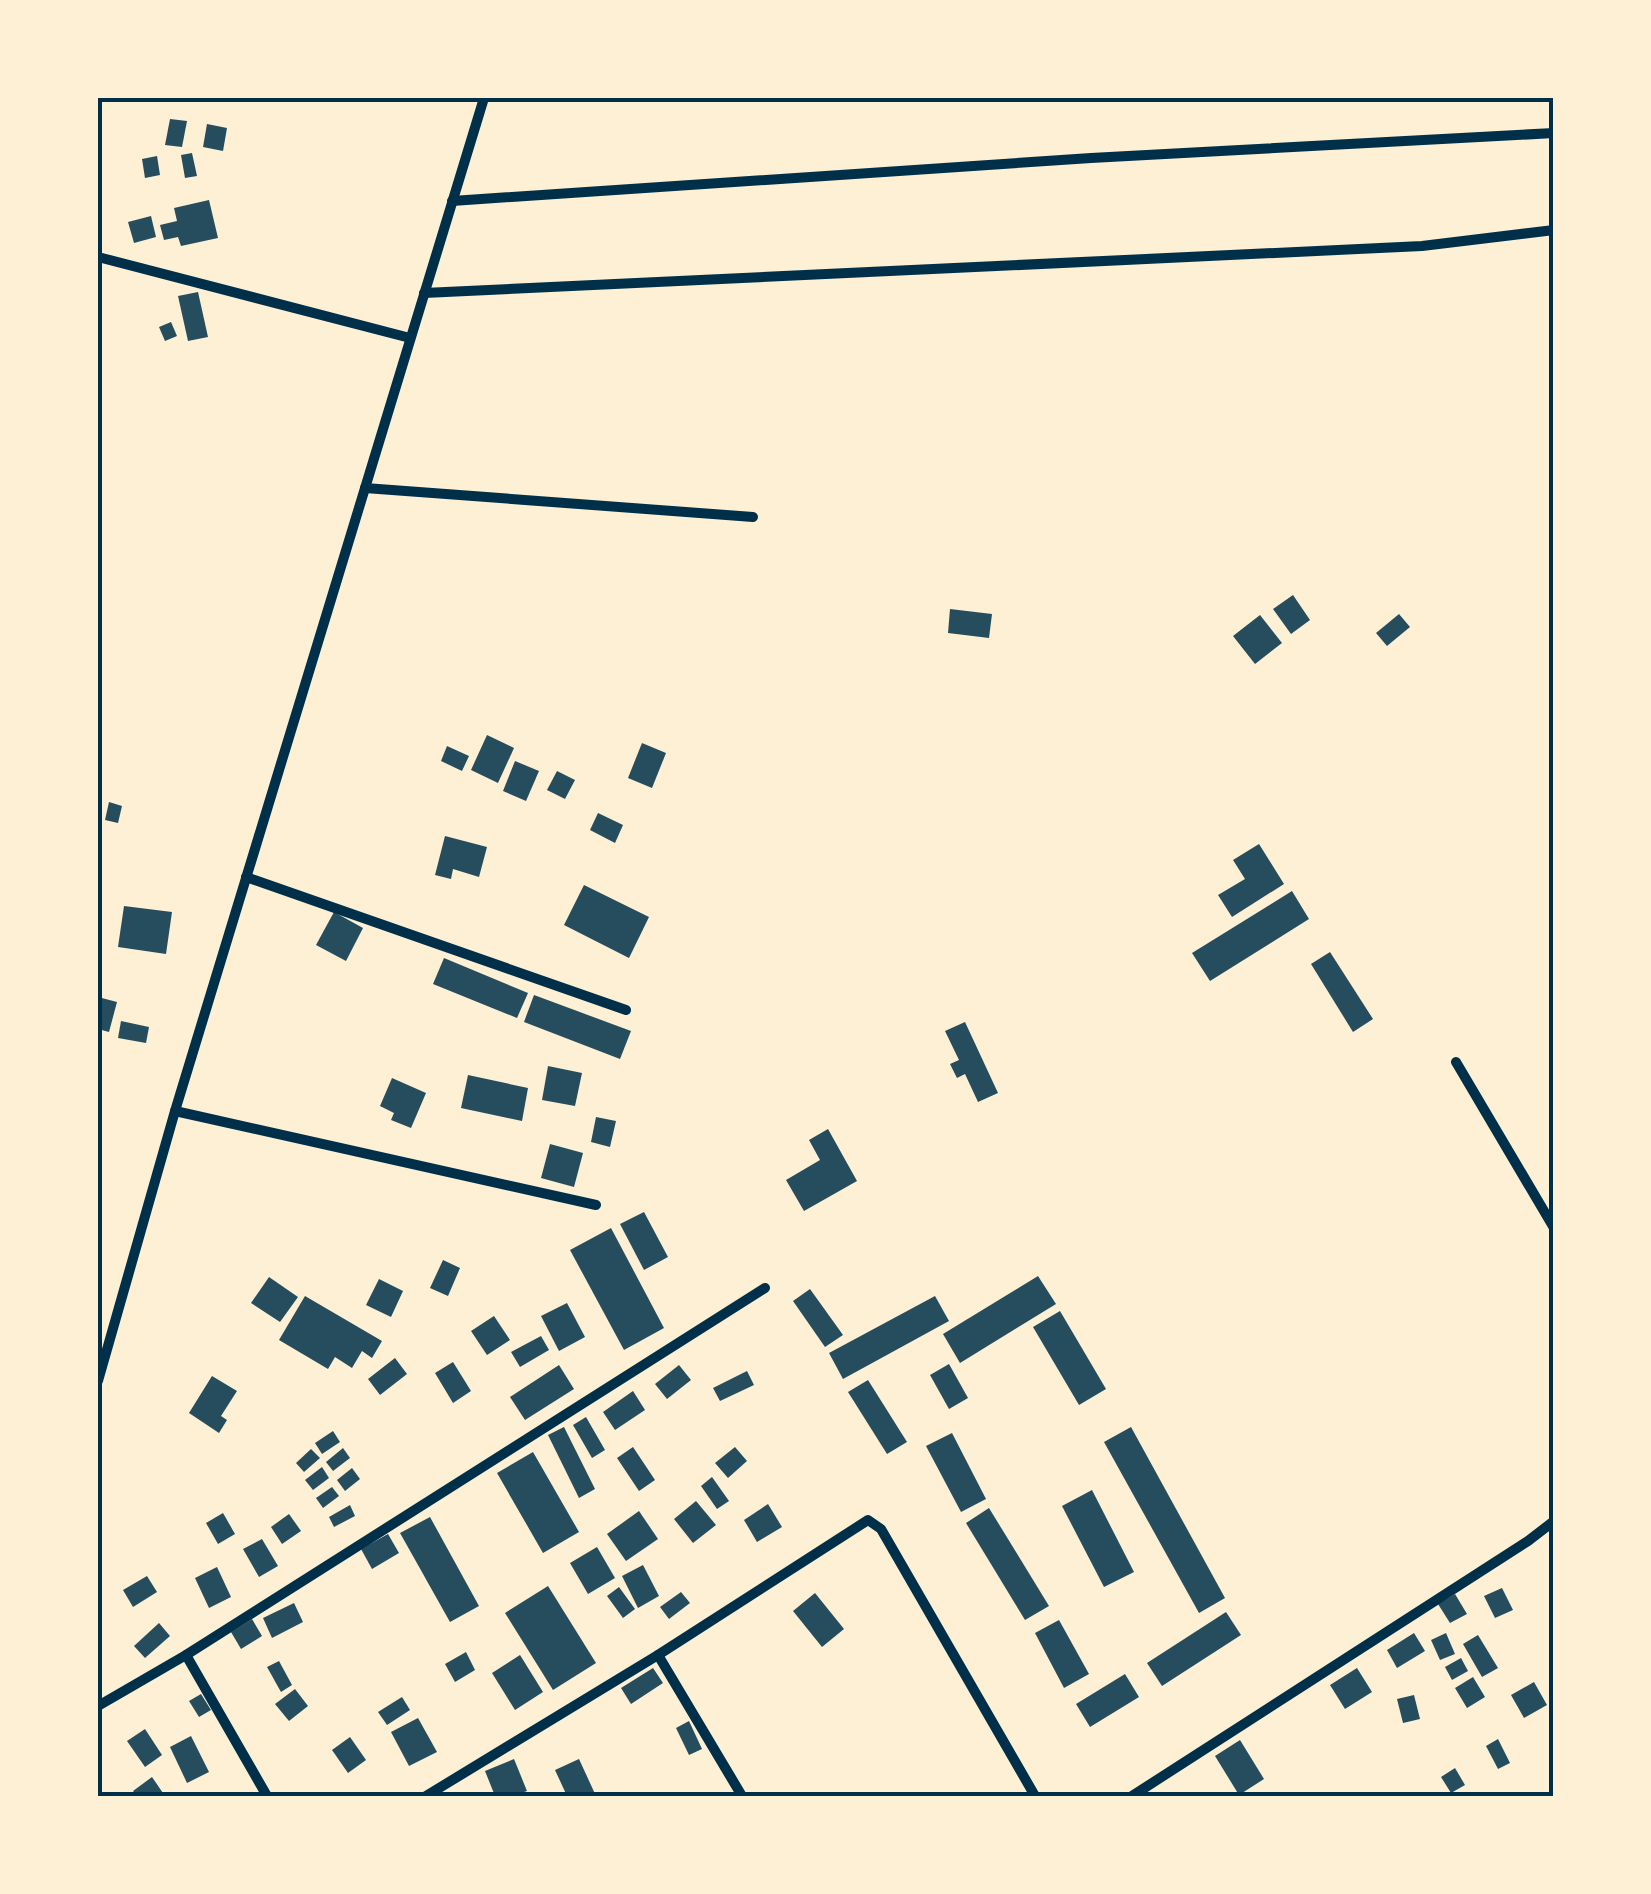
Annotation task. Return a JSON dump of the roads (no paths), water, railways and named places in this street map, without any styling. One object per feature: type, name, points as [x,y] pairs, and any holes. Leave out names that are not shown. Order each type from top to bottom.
[{"type":"street","points":[[98,1381],[175,1110],[484,98]]},
{"type":"street","points":[[452,201],[1111,157],[1554,133]]},
{"type":"street","points":[[424,292],[1422,246],[1554,230]]},
{"type":"street","points":[[98,257],[410,338]]},
{"type":"street","points":[[364,488],[753,517]]},
{"type":"street","points":[[246,877],[626,1010]]},
{"type":"street","points":[[1456,1062],[1554,1228]]},
{"type":"street","points":[[175,1110],[596,1205]]},
{"type":"street","points":[[98,1706],[186,1655],[766,1288]]},
{"type":"street","points":[[426,1796],[658,1655],[868,1520],[881,1529],[1035,1796]]},
{"type":"street","points":[[1132,1796],[1528,1542],[1554,1521]]},
{"type":"street","points":[[186,1655],[268,1796]]},
{"type":"street","points":[[658,1655],[742,1796]]}]
